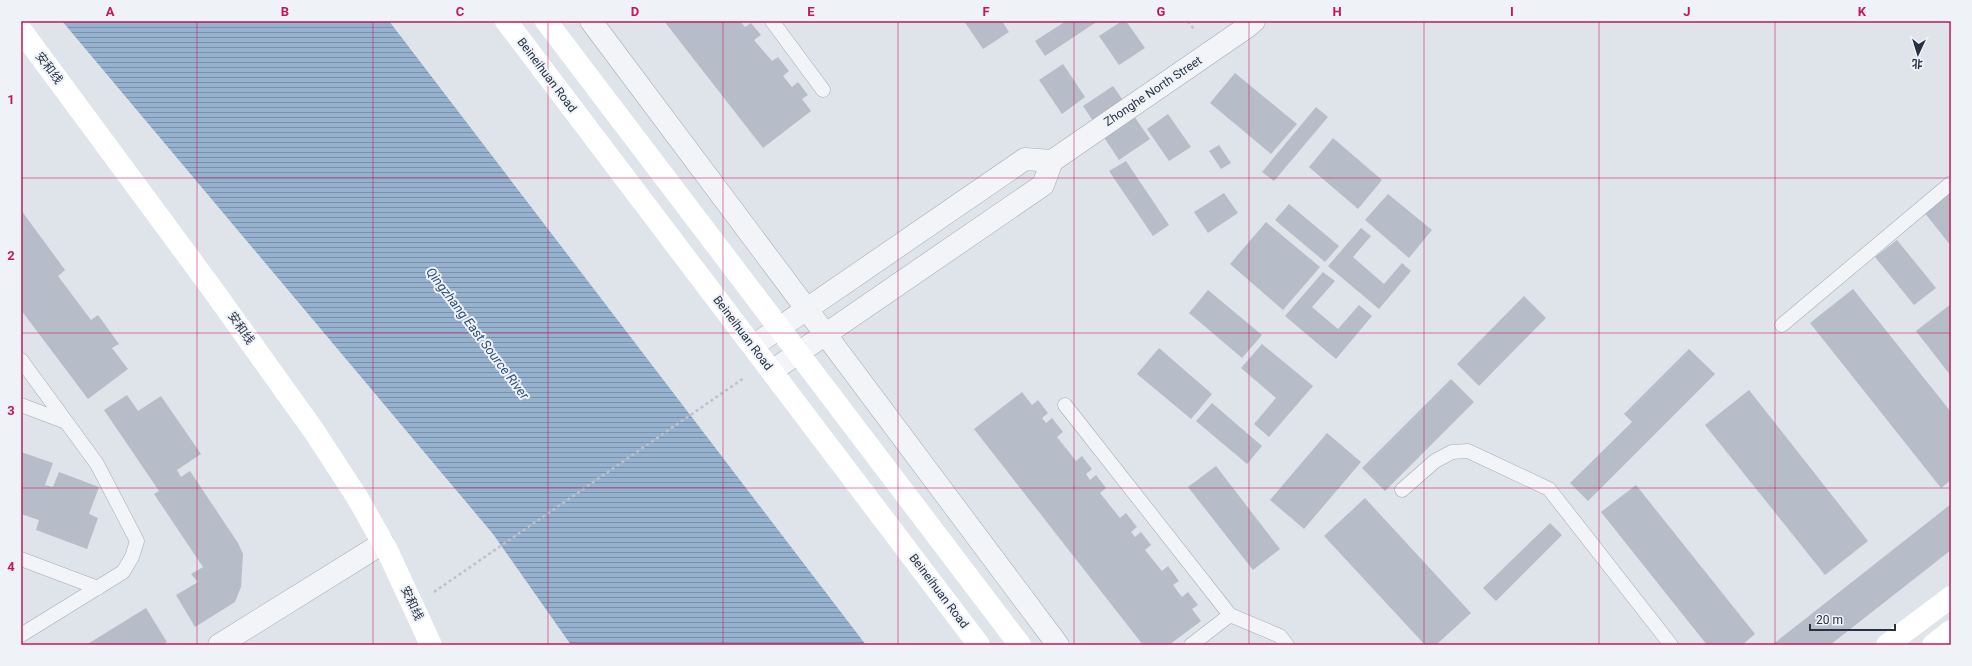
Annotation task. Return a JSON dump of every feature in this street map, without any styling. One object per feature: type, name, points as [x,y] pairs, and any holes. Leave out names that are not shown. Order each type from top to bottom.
[{"type":"main road","name":"Beineihuan Road","points":[[506,21],[980,645]]},
{"type":"main road","points":[[546,21],[1020,645]]},
{"type":"main road","name":"安和线","points":[[21,30],[213,290],[314,432],[357,497],[383,543],[431,645]]},
{"type":"main road","points":[[1887,645],[1951,597]]},
{"type":"main road","points":[[1933,645],[1951,631]]},
{"type":"street","points":[[591,21],[1058,645]]},
{"type":"street","name":"Zhonghe North Street","points":[[1052,161],[1247,28],[1254,21]]},
{"type":"street","points":[[753,346],[1025,159],[1052,161],[1043,185],[798,353],[769,367]]},
{"type":"street","points":[[219,645],[383,543]]},
{"type":"lane","points":[[772,21],[823,90]]},
{"type":"lane","points":[[1782,325],[1951,184]]},
{"type":"lane","points":[[21,360],[97,464],[137,540],[132,557],[123,572],[21,635]]},
{"type":"lane","points":[[21,405],[66,422]]},
{"type":"lane","points":[[1065,405],[1230,615],[1280,636],[1287,645]]},
{"type":"lane","points":[[1402,490],[1435,461],[1452,452],[1468,451],[1549,488],[1671,645]]},
{"type":"lane","points":[[21,559],[98,588]]},
{"type":"lane","points":[[1191,645],[1230,615]]},
{"type":"path","points":[[413,607],[717,396],[769,367]]},
{"type":"water","name":"Qingzhang East Source River","points":[[62,21],[389,21],[866,645],[571,645],[493,534]]},
{"type":"building","points":[[664,21],[740,21],[745,27],[751,23],[761,35],[754,40],[772,61],[778,57],[789,71],[783,76],[792,87],[798,82],[808,95],[802,99],[811,111],[763,148]]},
{"type":"building","points":[[964,21],[1002,21],[1009,32],[983,49]]},
{"type":"building","points":[[1066,21],[1098,21],[1045,56],[1035,41]]},
{"type":"building","points":[[1122,21],[1126,21],[1145,48],[1119,65],[1099,36]]},
{"type":"building","points":[[1063,64],[1085,97],[1062,114],[1039,80]]},
{"type":"building","points":[[1235,73],[1297,124],[1271,154],[1210,103]]},
{"type":"building","points":[[1113,86],[1150,139],[1119,160],[1083,106]]},
{"type":"building","points":[[1316,107],[1328,117],[1274,181],[1262,172]]},
{"type":"building","points":[[1168,114],[1191,147],[1169,161],[1147,129]]},
{"type":"building","points":[[1333,138],[1382,180],[1358,209],[1309,167]]},
{"type":"building","points":[[1219,145],[1231,163],[1221,169],[1209,151]]},
{"type":"building","points":[[1126,161],[1169,225],[1153,236],[1109,171]]},
{"type":"building","points":[[1951,190],[1951,246],[1924,212]]},
{"type":"building","points":[[1224,193],[1238,213],[1208,233],[1194,212]]},
{"type":"building","points":[[1388,194],[1432,230],[1409,258],[1365,220]]},
{"type":"building","points":[[1289,204],[1339,246],[1325,262],[1275,220]]},
{"type":"building","points":[[21,210],[65,270],[58,276],[91,320],[98,315],[119,344],[112,348],[128,369],[88,399],[21,310]]},
{"type":"building","points":[[1266,222],[1320,267],[1283,310],[1230,264]]},
{"type":"building","points":[[1361,228],[1371,236],[1353,257],[1384,284],[1402,263],[1411,271],[1379,309],[1328,266]]},
{"type":"building","points":[[1897,240],[1936,288],[1914,305],[1875,257]]},
{"type":"building","points":[[1323,272],[1335,281],[1312,307],[1338,329],[1359,305],[1372,316],[1336,359],[1285,316]]},
{"type":"building","points":[[1853,289],[1951,412],[1951,480],[1941,488],[1810,323]]},
{"type":"building","points":[[1208,290],[1262,335],[1242,358],[1189,313]]},
{"type":"building","points":[[1524,296],[1546,318],[1479,386],[1457,364]]},
{"type":"building","points":[[1951,304],[1951,376],[1916,331]]},
{"type":"building","points":[[1262,344],[1313,386],[1269,437],[1254,424],[1276,398],[1241,368]]},
{"type":"building","points":[[1159,348],[1212,394],[1191,419],[1137,374]]},
{"type":"building","points":[[1689,349],[1715,374],[1588,501],[1570,483],[1632,422],[1624,414]]},
{"type":"building","points":[[1451,379],[1474,402],[1385,491],[1362,468]]},
{"type":"building","points":[[1749,390],[1868,541],[1825,575],[1705,425]]},
{"type":"building","points":[[1022,392],[1032,405],[1038,400],[1048,413],[1042,418],[1046,423],[1052,418],[1063,432],[1057,437],[1076,461],[1082,456],[1092,469],[1086,474],[1090,480],[1096,475],[1106,488],[1100,493],[1120,518],[1126,513],[1137,527],[1131,532],[1135,537],[1141,532],[1151,545],[1145,550],[1162,571],[1168,566],[1179,581],[1173,585],[1182,597],[1188,592],[1198,605],[1192,609],[1201,621],[1169,645],[1143,645],[974,429]]},
{"type":"building","points":[[127,395],[138,411],[161,396],[201,454],[177,470],[181,477],[190,471],[238,543],[243,554],[241,587],[235,602],[195,627],[176,595],[198,582],[191,574],[203,567],[154,494],[159,491],[104,410]]},
{"type":"building","points":[[1212,403],[1262,446],[1247,464],[1196,421]]},
{"type":"building","points":[[1327,433],[1361,462],[1304,529],[1270,500]]},
{"type":"building","points":[[21,452],[53,463],[45,485],[53,487],[59,472],[99,487],[89,514],[98,518],[87,549],[36,530],[39,520],[21,514]]},
{"type":"building","points":[[1216,466],[1280,549],[1253,570],[1188,487]]},
{"type":"building","points":[[1636,485],[1755,634],[1742,645],[1707,645],[1601,512]]},
{"type":"building","points":[[1365,498],[1471,613],[1436,645],[1425,645],[1324,536]]},
{"type":"building","points":[[1951,504],[1951,550],[1830,645],[1772,645]]},
{"type":"building","points":[[1550,523],[1562,535],[1496,601],[1483,588]]},
{"type":"building","points":[[146,608],[167,642],[162,645],[86,645]]}]
